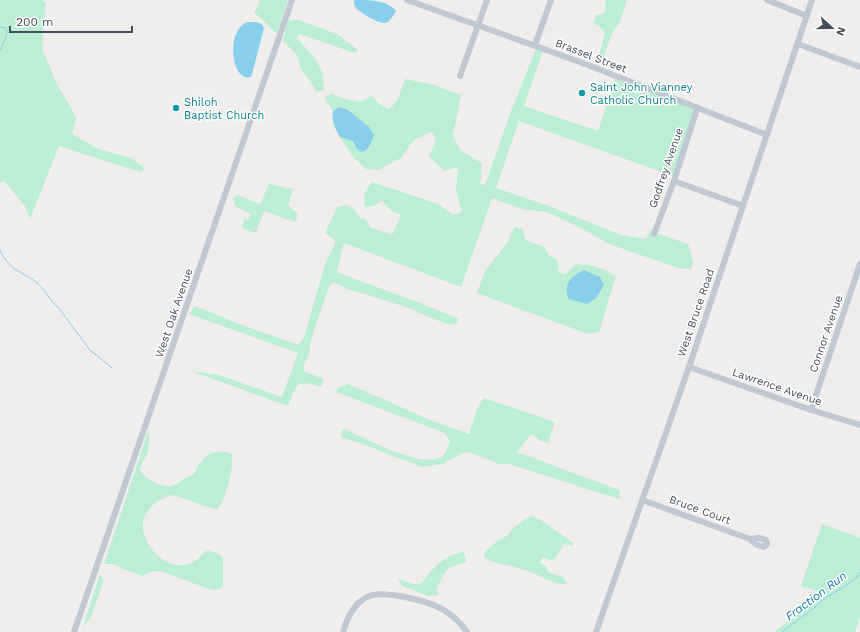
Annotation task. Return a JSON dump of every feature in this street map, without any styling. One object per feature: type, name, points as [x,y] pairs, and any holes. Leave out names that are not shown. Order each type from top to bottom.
[{"type":"street","name":"West Oak Avenue","points":[[74,632],[292,0]]},
{"type":"street","name":"Brassel Street","points":[[407,0],[421,2],[478,26],[535,45],[767,135]]},
{"type":"street","points":[[460,76],[487,0]]},
{"type":"street","points":[[535,45],[551,0]]},
{"type":"street","points":[[767,0],[807,16]]},
{"type":"street","name":"West Bruce Road","points":[[596,632],[689,367],[812,0]]},
{"type":"street","points":[[798,44],[860,67]]},
{"type":"street","name":"Godfrey Avenue","points":[[654,234],[674,181],[697,109]]},
{"type":"street","points":[[674,181],[743,206]]},
{"type":"street","name":"Connor Avenue","points":[[811,410],[860,264]]},
{"type":"street","name":"Lawrence Avenue","points":[[689,367],[860,426]]},
{"type":"street","name":"Bruce Court","points":[[642,500],[750,539]]},
{"type":"street","points":[[343,632],[347,619],[354,607],[360,601],[375,594],[386,594],[440,608],[461,622],[467,632]]},
{"type":"green space","points":[[0,0],[42,0],[46,2],[42,49],[57,84],[76,117],[72,134],[98,149],[131,158],[144,168],[142,172],[59,146],[30,219],[25,206],[5,182],[0,182]]},
{"type":"green space","points":[[260,0],[288,0],[277,34],[254,12]]},
{"type":"green space","points":[[606,0],[627,0],[620,22],[613,31],[601,64],[596,65],[605,34],[602,28],[593,23],[596,15],[605,13]]},
{"type":"green space","points":[[298,20],[337,34],[358,50],[355,53],[299,34],[297,38],[315,58],[322,71],[324,90],[317,92],[300,67],[297,55],[283,41],[288,21]]},
{"type":"green space","points":[[536,49],[543,51],[524,106],[598,131],[615,79],[695,110],[673,176],[519,121],[496,188],[549,206],[621,235],[646,239],[650,231],[688,244],[693,262],[691,269],[681,269],[609,244],[579,227],[546,212],[523,209],[492,198],[461,287],[344,243],[337,272],[443,312],[458,319],[457,323],[451,325],[406,307],[348,289],[333,282],[329,287],[319,315],[310,344],[310,352],[303,367],[304,371],[323,379],[321,387],[302,383],[296,388],[288,406],[191,371],[219,375],[282,397],[298,353],[189,314],[195,306],[242,325],[299,345],[304,337],[325,264],[336,241],[325,233],[337,207],[346,205],[355,210],[360,218],[366,220],[370,227],[392,235],[401,215],[390,210],[382,200],[374,206],[365,207],[365,193],[372,182],[438,204],[453,215],[462,212],[456,191],[458,167],[445,171],[429,156],[436,141],[432,132],[414,140],[401,158],[378,170],[366,169],[354,158],[340,137],[351,140],[358,150],[372,140],[374,136],[369,127],[344,108],[340,107],[333,111],[324,97],[333,94],[341,98],[361,102],[371,96],[382,106],[390,109],[398,99],[405,79],[431,84],[461,95],[453,136],[460,150],[482,163],[480,184],[485,185],[511,111]]},
{"type":"green space","points":[[269,184],[293,189],[288,205],[298,214],[295,222],[264,211],[256,233],[242,229],[244,219],[248,220],[251,214],[235,206],[233,199],[237,195],[260,204]]},
{"type":"green space","points":[[515,227],[523,229],[525,240],[544,247],[549,256],[557,259],[559,273],[566,274],[574,265],[591,265],[601,268],[616,276],[599,332],[588,334],[477,293],[485,271],[507,243]]},
{"type":"green space","points":[[348,384],[435,422],[469,434],[477,409],[484,398],[555,422],[548,443],[541,441],[531,434],[517,452],[619,490],[619,499],[509,464],[499,464],[472,453],[465,452],[442,464],[422,467],[346,439],[342,437],[342,429],[407,456],[432,460],[445,454],[450,441],[445,433],[336,392],[339,387]]},
{"type":"green space","points":[[149,429],[148,451],[140,469],[146,477],[161,485],[173,486],[193,475],[206,456],[210,454],[224,452],[232,454],[232,467],[229,483],[217,509],[210,508],[174,495],[159,500],[152,506],[143,522],[145,538],[149,546],[162,559],[170,563],[178,565],[189,564],[197,560],[206,551],[211,551],[221,556],[223,558],[223,585],[219,589],[212,590],[163,572],[153,571],[142,576],[111,564],[104,564]]},
{"type":"green space","points":[[533,516],[573,543],[573,546],[564,544],[555,559],[549,560],[542,557],[540,563],[546,566],[548,572],[563,577],[567,584],[556,583],[519,568],[500,564],[485,558],[484,553],[497,541],[507,536],[513,528]]},
{"type":"green space","points":[[822,524],[860,538],[860,616],[855,632],[774,632],[826,594],[801,586]]},
{"type":"green space","points":[[464,552],[466,562],[450,567],[445,572],[437,588],[438,595],[428,596],[402,586],[398,579],[419,584],[444,560],[453,555]]},
{"type":"green space","points":[[100,574],[104,580],[91,617],[83,627]]},
{"type":"water","points":[[354,0],[383,3],[392,7],[396,11],[389,21],[382,23],[359,11],[354,4]]},
{"type":"water","points":[[248,22],[259,23],[264,28],[251,77],[244,77],[239,72],[235,64],[233,54],[236,34],[241,27]]},
{"type":"water","points":[[340,107],[348,110],[369,127],[374,135],[366,150],[360,151],[352,141],[340,137],[334,124],[333,111]]},
{"type":"water","points":[[584,270],[600,277],[604,285],[596,298],[587,304],[569,299],[567,294],[569,281]]},
{"type":"waterway","points":[[0,27],[6,28],[7,31],[0,50]]},
{"type":"waterway","points":[[0,250],[12,267],[43,288],[52,302],[58,307],[90,350],[112,368]]},
{"type":"waterway","name":"Fraction Run","points":[[782,632],[825,598],[847,585],[856,578],[860,572]]},
{"type":"place","name":"Saint John Vianney Catholic Church","points":[[582,93]]},
{"type":"place","name":"Shiloh Baptist Church","points":[[176,108]]}]
